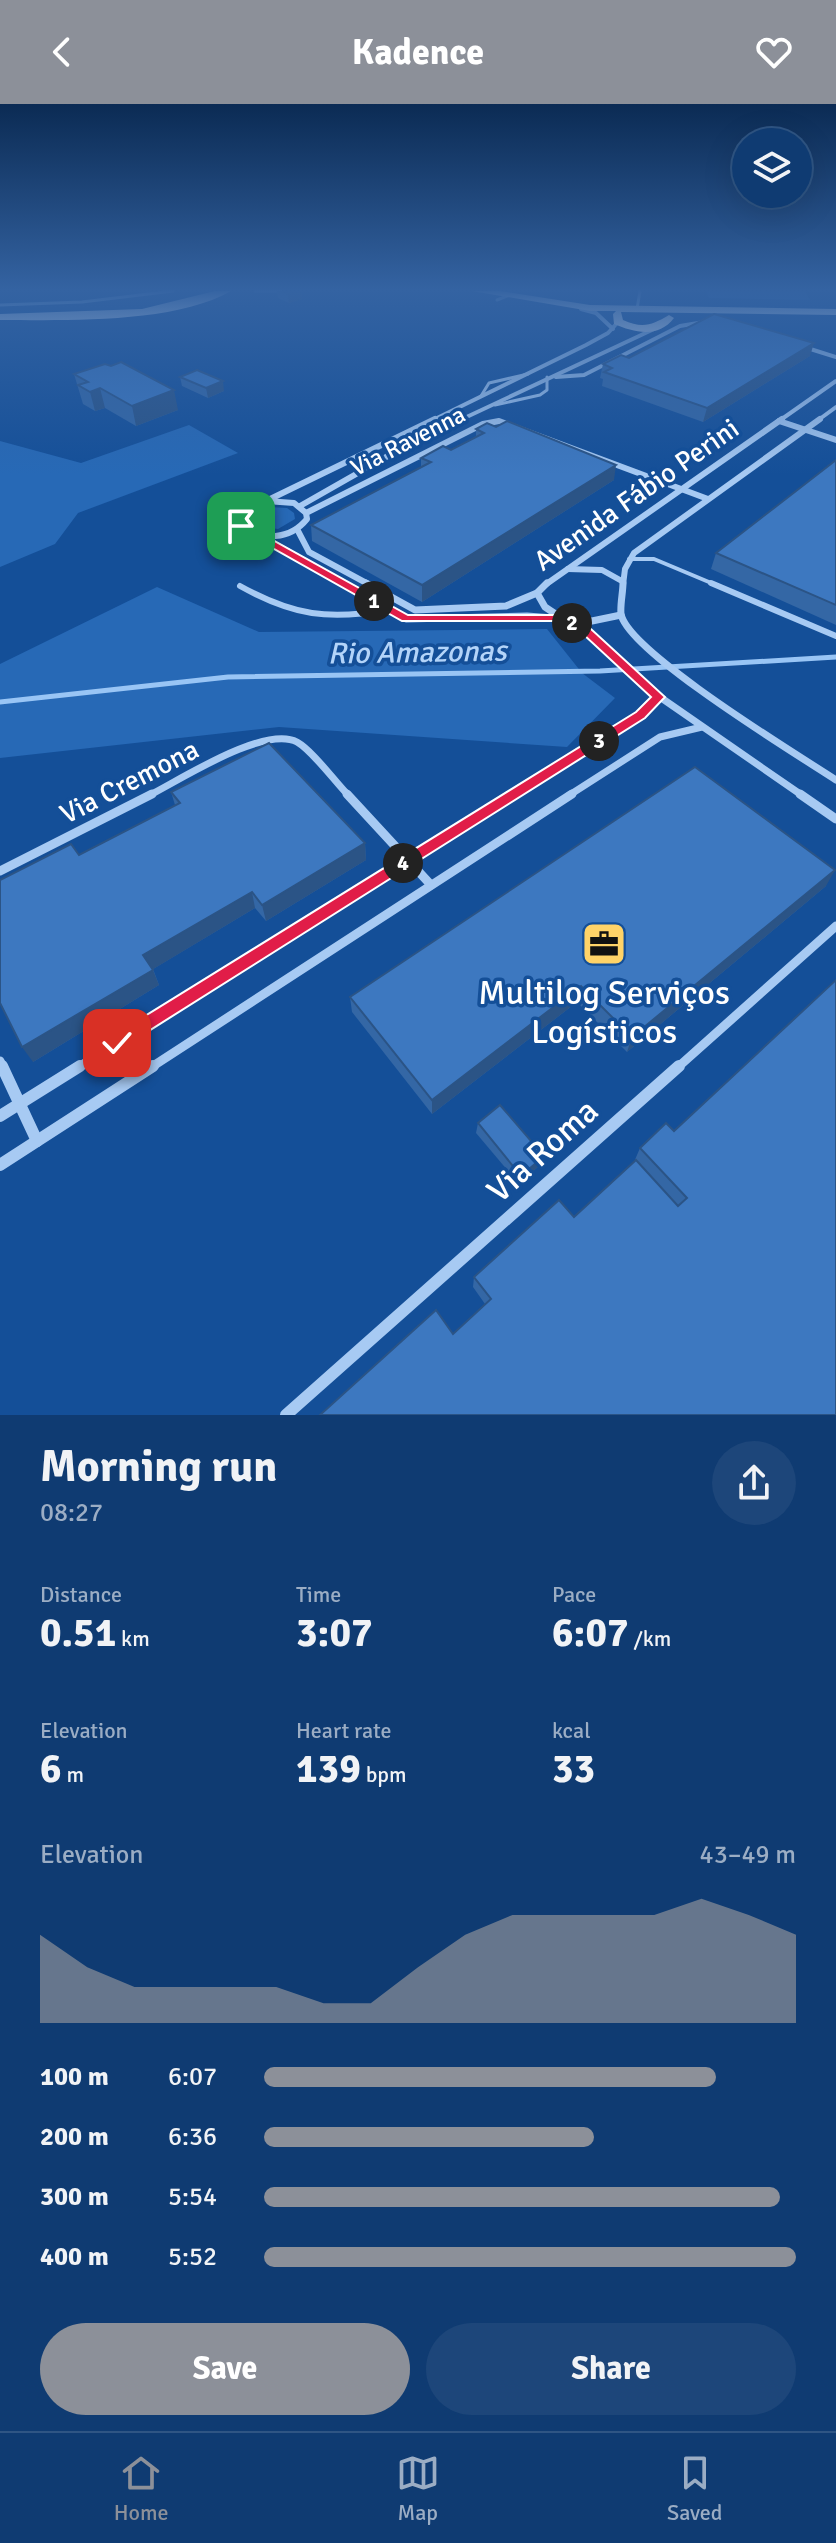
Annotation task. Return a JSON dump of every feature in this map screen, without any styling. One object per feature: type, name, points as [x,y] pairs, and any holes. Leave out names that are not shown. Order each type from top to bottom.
[{"type":"street","points":[[572,352],[243,511],[239,521],[245,530],[261,536],[406,619],[563,618],[592,621],[621,615],[640,641],[682,678],[836,780]]},
{"type":"street","points":[[300,506],[344,479],[547,377],[603,352]]},
{"type":"street","points":[[528,374],[547,377],[584,375],[629,352]]},
{"type":"street","name":"Avenida Fábio Perini","points":[[836,381],[564,569],[542,585],[537,593],[545,607],[587,632],[659,697],[836,819]]},
{"type":"street","name":"Avenida Fábio Perini","points":[[621,615],[623,597],[620,580],[629,559],[836,407]]},
{"type":"street","name":"Via Ravenna","points":[[306,513],[483,424],[499,421],[708,499]]},
{"type":"street","points":[[779,421],[836,440]]},
{"type":"street","points":[[261,536],[280,535],[297,529],[303,524],[306,513],[300,506],[285,501],[266,501]]},
{"type":"street","points":[[297,529],[309,552],[411,609],[496,608],[537,593]]},
{"type":"street","points":[[564,569],[602,570],[620,580]]},
{"type":"street","points":[[0,1116],[641,715],[659,697]]},
{"type":"street","points":[[0,1165],[660,737],[702,727]]},
{"type":"street","name":"Via Cremona","points":[[0,871],[256,742],[281,737],[299,743],[408,860]]},
{"type":"street","points":[[408,860],[431,885]]},
{"type":"street","name":"Via Roma","points":[[286,1415],[836,926]]},
{"type":"street","points":[[0,1061],[37,1141]]},
{"type":"lane","points":[[488,406],[540,395],[547,390],[547,377]]},
{"type":"lane","points":[[629,559],[654,559],[836,636]]},
{"type":"lane","points":[[240,586],[266,601],[305,616],[351,617],[389,610]]},
{"type":"shaded area","points":[[189,425],[238,453],[78,513],[55,544],[0,567],[0,441],[81,463]]},
{"type":"shaded area","points":[[269,507],[287,508],[294,513],[295,519],[278,529],[256,526],[252,520],[254,514]]},
{"type":"shaded area","points":[[157,587],[259,632],[547,629],[582,673],[615,698],[567,747],[279,727],[0,758],[0,664]]},
{"type":"building","points":[[640,352],[799,352],[707,408],[604,372],[612,368],[603,364],[621,355],[629,358]]},
{"type":"building","points":[[121,362],[174,390],[132,406],[100,388],[90,392],[78,385],[88,382],[74,374]]},
{"type":"building","points":[[197,370],[223,381],[206,388],[180,377]]},
{"type":"building","points":[[507,421],[616,465],[422,585],[311,525],[431,462],[421,458],[443,446],[451,450],[484,433],[476,429],[487,423],[496,427]]},
{"type":"building","points":[[836,460],[836,605],[716,553]]},
{"type":"building","points":[[269,743],[365,843],[262,905],[252,892],[143,955],[153,970],[22,1047],[0,1003],[0,880],[71,844],[79,855],[180,803],[171,792]]},
{"type":"building","name":"Multilog Serviços Logísticos","points":[[695,767],[835,870],[632,1037],[581,986],[432,1100],[350,997]]},
{"type":"building","points":[[836,980],[836,1415],[320,1415],[436,1310],[453,1334],[491,1299],[474,1277],[559,1200],[574,1217],[636,1160],[678,1206],[687,1198],[640,1148],[666,1123],[674,1131]]},
{"type":"building","points":[[500,1105],[544,1156],[521,1176],[478,1123]]},
{"type":"waterway","name":"Rio Amazonas","points":[[0,702],[228,677],[600,671],[836,657]]},
{"type":"place","name":"Multilog Serviços Logísticos","points":[[604,944]]},
{"type":"route","points":[[117,1043],[641,715],[659,697],[612,657],[595,638],[563,618],[406,619],[241,526]]}]
